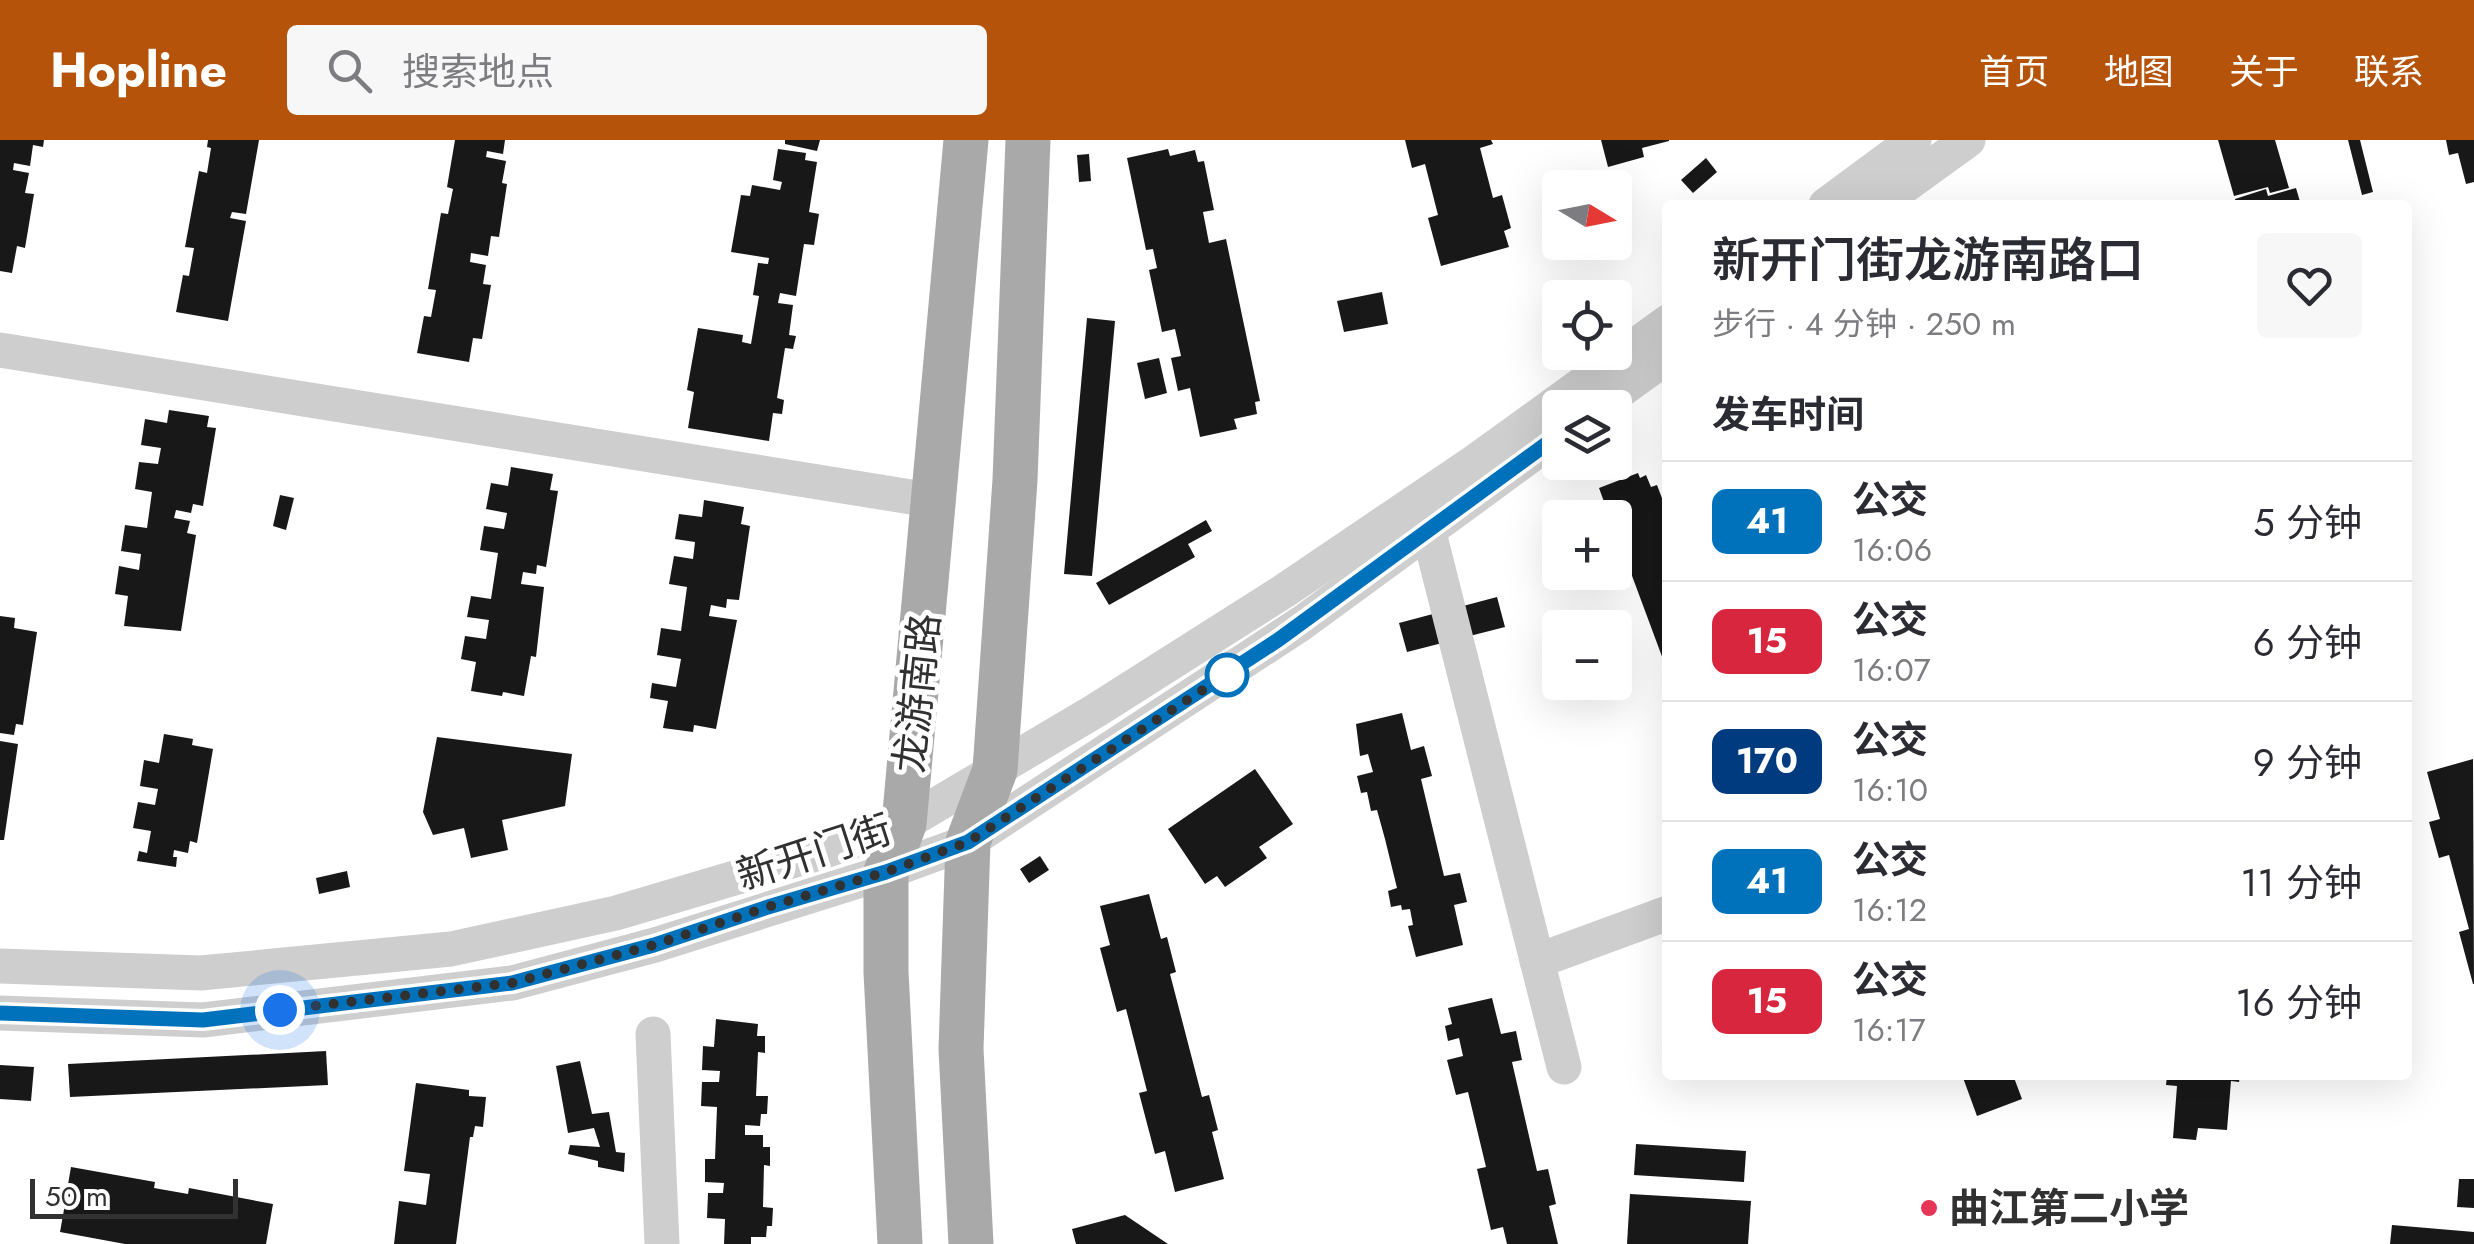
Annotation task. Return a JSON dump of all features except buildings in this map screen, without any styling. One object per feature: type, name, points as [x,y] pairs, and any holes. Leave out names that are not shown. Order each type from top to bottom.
[{"type":"main road","name":"龙游南路","points":[[900,1244],[890,1071],[886,872],[904,824],[966,140]]},
{"type":"main road","name":"龙游南路","points":[[971,1244],[962,1049],[968,842],[994,770],[1016,480],[1028,140]]},
{"type":"street","points":[[1833,200],[1914,140]]},
{"type":"street","points":[[1885,200],[1968,140]]},
{"type":"street","name":"新开门街","points":[[0,966],[201,973],[451,950],[616,912],[904,824],[1284,591],[1476,461],[1662,326]]},
{"type":"street","points":[[0,350],[936,501]]},
{"type":"street","points":[[1621,390],[1662,360]]},
{"type":"street","name":"新开门街","points":[[0,1013],[203,1020],[512,983],[654,945],[968,842],[1229,673],[1542,447]]},
{"type":"street","points":[[1428,529],[1564,1067]]},
{"type":"street","points":[[1537,960],[1662,914]]},
{"type":"street","points":[[653,1034],[662,1244]]},
{"type":"bus line","name":"41","points":[[0,1013],[203,1020],[512,983],[654,945],[968,842],[1278,640],[1542,447]]},
{"type":"place","name":"曲江第二小学","points":[[1929,1208]]},
{"type":"route","points":[[280,1010],[512,983],[654,945],[886,872],[968,842],[1227,675]]}]
